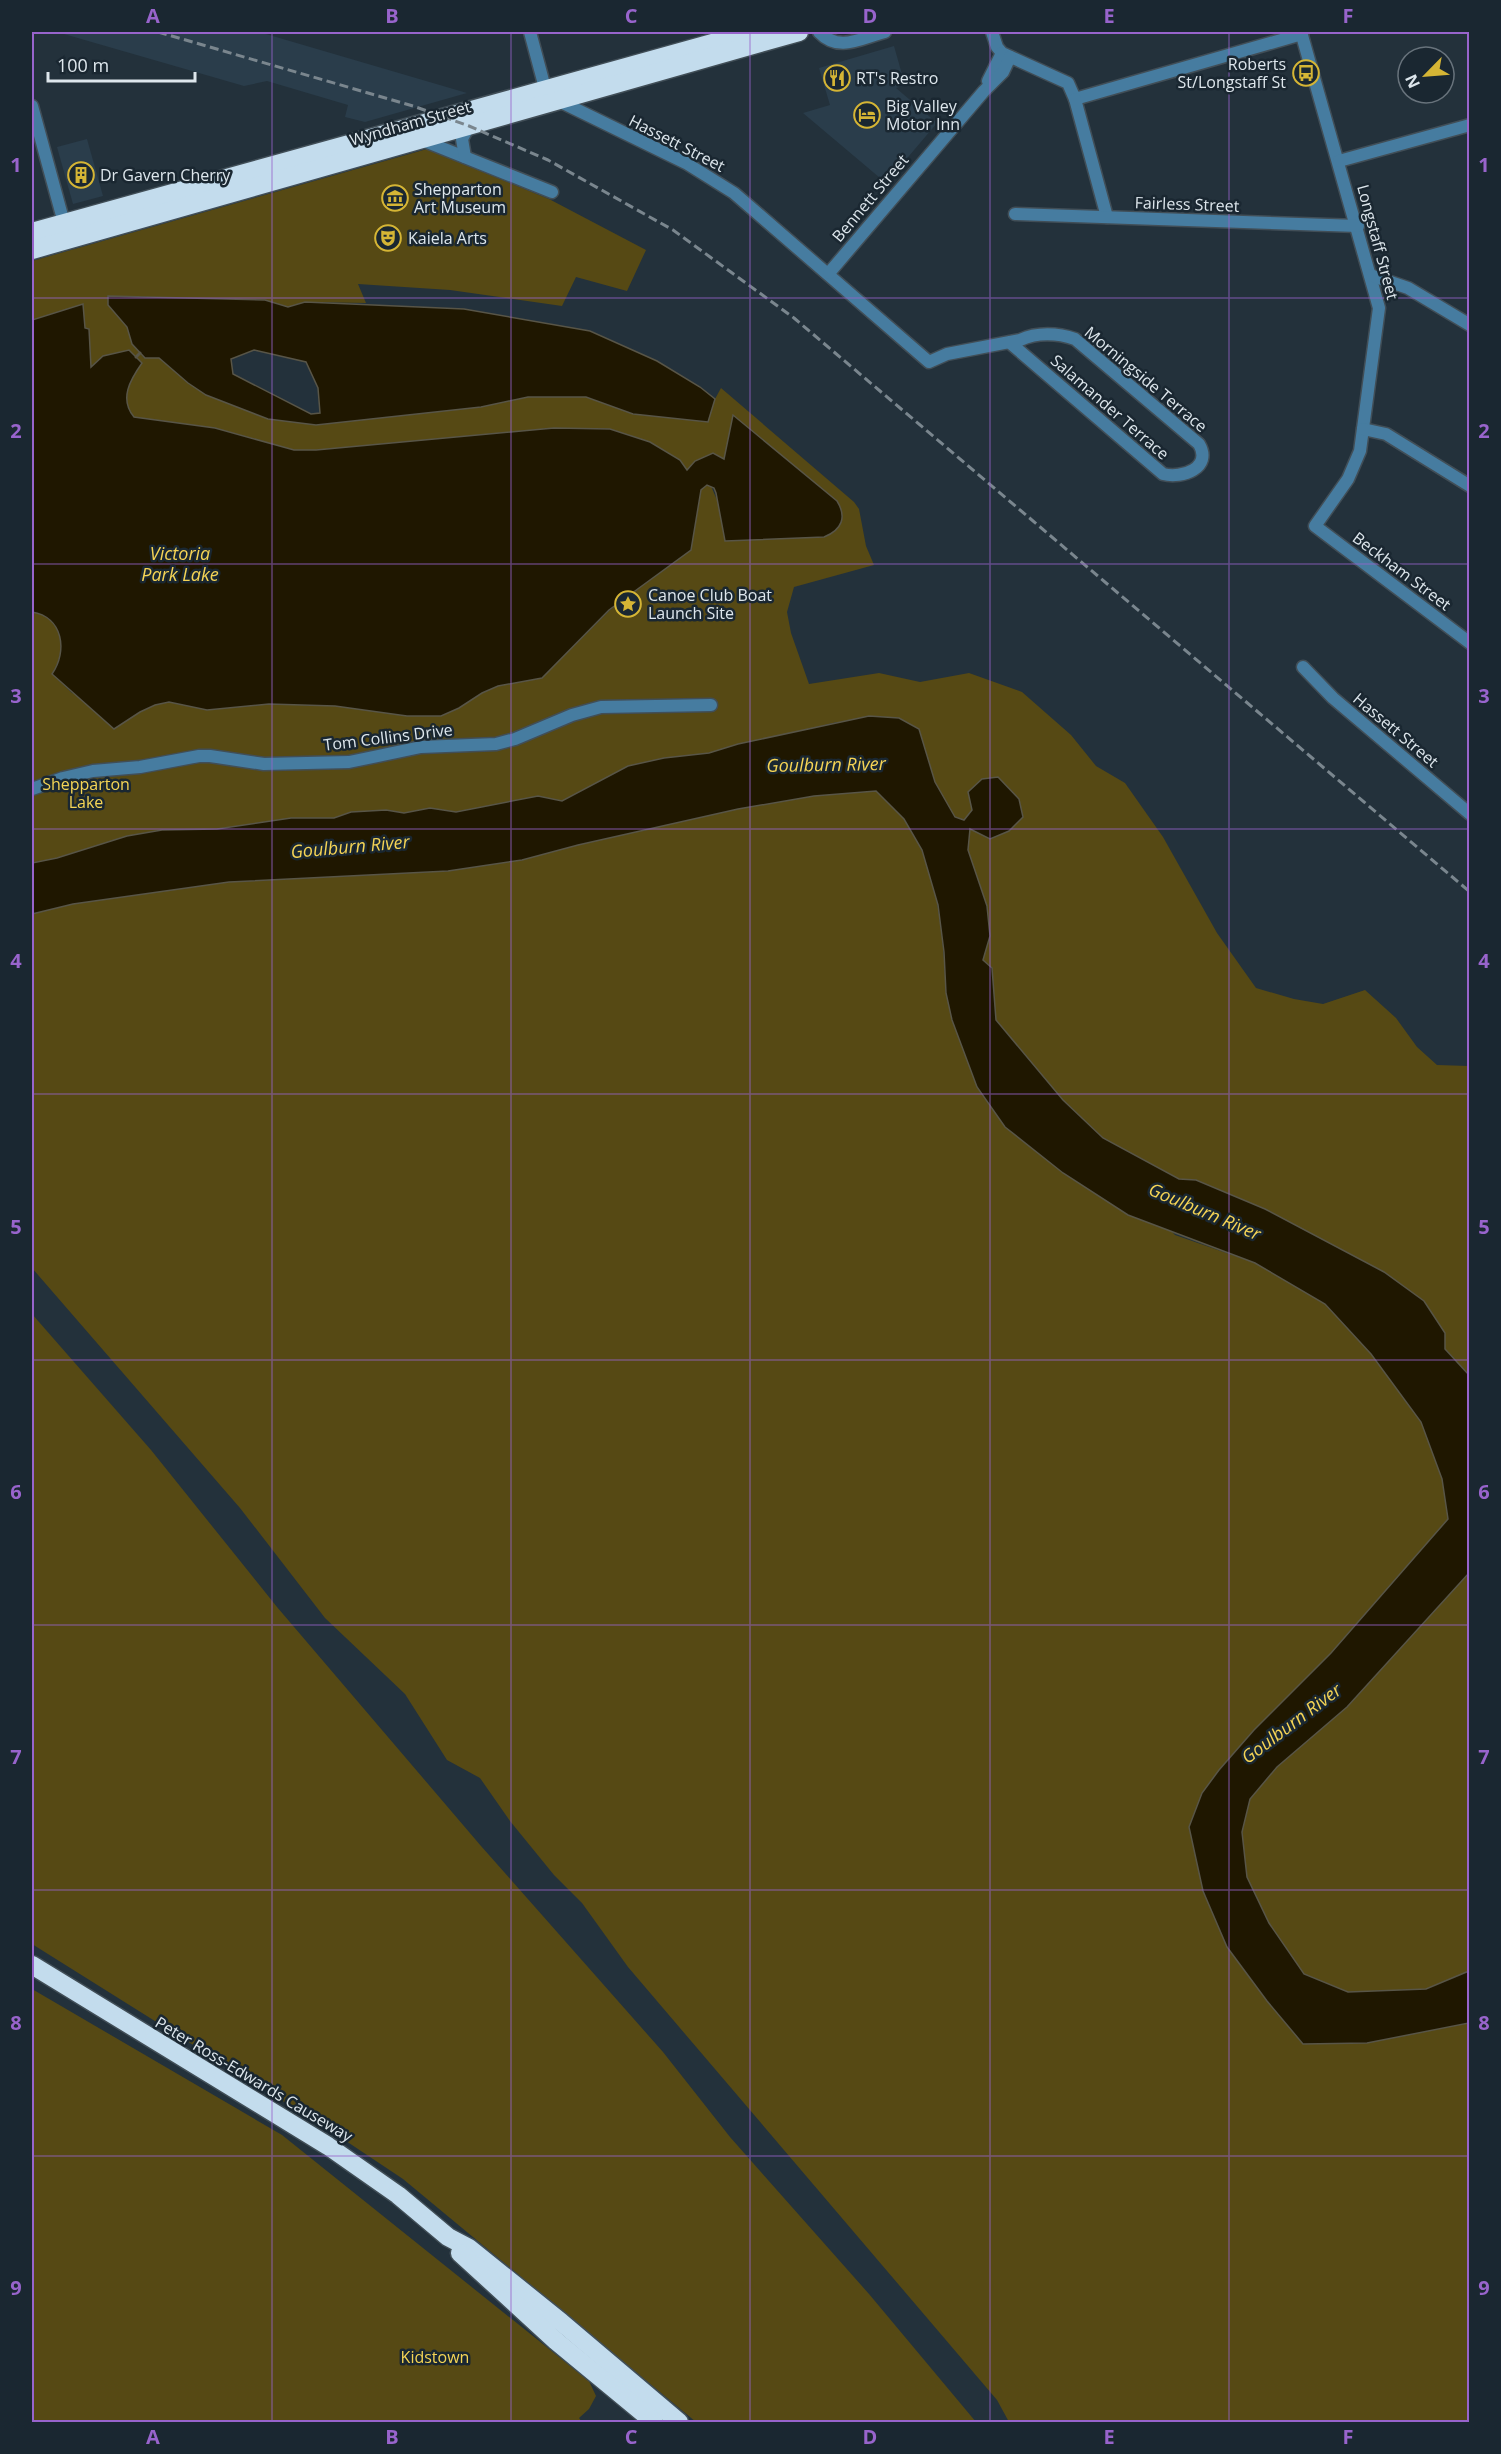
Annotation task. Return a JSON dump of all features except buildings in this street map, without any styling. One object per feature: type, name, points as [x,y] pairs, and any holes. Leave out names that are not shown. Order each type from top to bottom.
[{"type":"highway","name":"Wyndham Street","points":[[32,250],[66,232],[551,94],[752,32]]},
{"type":"highway","name":"Wyndham Street","points":[[419,132],[469,126],[551,94],[799,32]]},
{"type":"highway","name":"Wyndham Street","points":[[32,232],[66,232]]},
{"type":"highway","name":"Peter Ross-Edwards Causeway","points":[[32,1965],[328,2146],[398,2195],[448,2237],[461,2255],[483,2268],[634,2400],[654,2422]]},
{"type":"highway","name":"Peter Ross-Edwards Causeway","points":[[634,2400],[678,2422]]},
{"type":"street","points":[[530,32],[551,94]]},
{"type":"street","points":[[819,32],[834,43],[853,36],[885,32]]},
{"type":"street","points":[[992,32],[997,47],[1006,55],[1068,83],[1075,99],[1107,217]]},
{"type":"street","points":[[1075,99],[1302,33]]},
{"type":"street","name":"Longstaff Street","points":[[1302,33],[1358,226],[1379,308],[1360,451],[1348,479],[1315,526]]},
{"type":"street","name":"Bennett Street","points":[[829,273],[984,91],[1003,72],[1006,55]]},
{"type":"street","name":"Hassett Street","points":[[551,94],[686,163],[734,193],[829,273]]},
{"type":"street","points":[[32,106],[66,232]]},
{"type":"street","points":[[1339,161],[1470,125]]},
{"type":"street","points":[[465,157],[462,139],[469,126]]},
{"type":"street","points":[[419,132],[465,157],[552,192]]},
{"type":"street","name":"Fairless Street","points":[[1015,214],[1358,226]]},
{"type":"street","name":"Morningside Terrace","points":[[829,273],[929,362],[947,354],[1027,337],[1059,334],[1075,339],[1199,444],[1203,450],[1201,464],[1195,470]]},
{"type":"street","points":[[1370,275],[1408,288],[1470,326]]},
{"type":"street","name":"Salamander Terrace","points":[[1010,342],[1163,474],[1172,477],[1195,470]]},
{"type":"street","points":[[1363,429],[1386,434],[1470,486]]},
{"type":"street","name":"Beckham Street","points":[[1315,526],[1470,643]]},
{"type":"street","name":"Hassett Street","points":[[1303,667],[1333,698],[1470,814]]},
{"type":"street","name":"Tom Collins Drive","points":[[32,789],[93,771],[140,767],[199,756],[264,764],[349,762],[421,747],[496,744],[515,739],[572,715],[602,707],[711,705]]},
{"type":"shaded area","points":[[57,32],[259,32],[467,93],[365,122],[345,117],[348,105],[267,81],[244,86]]},
{"type":"shaded area","name":"Big Valley Motor Inn","points":[[894,46],[905,85],[896,88],[937,123],[886,183],[803,113],[830,105],[819,68]]},
{"type":"shaded area","points":[[87,139],[103,196],[73,204],[57,147]]},
{"type":"green space","name":"Shepparton Lake","points":[[427,149],[549,199],[646,250],[627,291],[576,277],[562,306],[450,290],[358,284],[366,303],[305,302],[288,307],[265,300],[108,296],[108,305],[127,327],[132,344],[144,358],[159,358],[206,395],[268,419],[316,425],[481,407],[528,397],[586,397],[633,414],[708,422],[721,388],[854,502],[859,509],[866,546],[874,565],[794,587],[787,612],[791,633],[809,684],[879,673],[920,682],[969,673],[1022,692],[1071,735],[1096,766],[1125,783],[1163,837],[1217,933],[1256,988],[1294,999],[1323,1004],[1365,990],[1396,1018],[1417,1047],[1437,1065],[1469,1066],[1469,1375],[1445,1349],[1445,1333],[1384,1272],[1196,1180],[1179,1179],[1103,1138],[1063,1100],[996,1020],[992,968],[983,960],[990,936],[987,906],[968,850],[970,828],[990,839],[968,792],[972,810],[964,821],[955,817],[935,782],[919,729],[837,722],[709,753],[664,758],[629,766],[562,801],[538,796],[456,812],[430,808],[404,813],[386,810],[351,812],[334,818],[291,818],[217,829],[162,830],[127,836],[57,858],[32,863],[32,612],[43,615],[51,621],[60,636],[60,655],[52,674],[72,693],[140,712],[169,702],[207,710],[269,704],[335,706],[407,716],[441,716],[498,686],[542,678],[610,610],[691,550],[701,490],[707,485],[711,486],[717,500],[733,415],[724,459],[695,461],[687,471],[650,442],[610,429],[554,428],[316,450],[294,450],[215,428],[134,417],[127,403],[127,396],[130,383],[142,363],[129,350],[103,356],[90,367],[89,329],[85,328],[83,304],[32,320],[32,261]]},
{"type":"green space","points":[[876,790],[905,820],[925,860],[932,881],[941,926],[946,993],[1175,1235],[1255,1263],[1325,1304],[1371,1354],[1421,1422],[1442,1479],[1449,1518],[1331,1653],[1254,1730],[1227,1947],[1267,2001],[1303,2043],[1367,2043],[1469,2023],[1469,2422],[1009,2422],[997,2400],[628,1967],[582,1903],[554,1875],[510,1821],[480,1778],[447,1760],[405,1694],[325,1618],[240,1508],[32,1268],[32,914],[73,904],[229,882],[448,871],[522,860],[738,809],[814,796]]},
{"type":"green space","points":[[32,1314],[151,1450],[277,1607],[481,1846],[663,2052],[730,2137],[869,2294],[976,2422],[696,2422],[403,2179],[32,1944]]},
{"type":"green space","points":[[1469,1573],[1469,1971],[1426,1989],[1348,1992],[1304,1974],[1269,1923],[1247,1877],[1242,1832],[1250,1799],[1277,1767],[1347,1707]]},
{"type":"green space","name":"Kidstown","points":[[32,1989],[282,2135],[589,2381],[596,2396],[589,2409],[579,2418],[582,2422],[32,2422]]},
{"type":"water","points":[[108,296],[265,300],[288,307],[305,302],[464,309],[590,331],[657,361],[700,387],[715,399],[708,422],[633,414],[586,397],[528,397],[481,407],[316,425],[268,419],[206,395],[159,358],[145,358],[132,344],[127,327],[108,305]],"holes":[[[254,350],[306,362],[318,388],[320,413],[311,414],[233,374],[231,359]]]},
{"type":"water","name":"Victoria Park Lake","points":[[83,304],[85,328],[89,329],[91,367],[103,356],[129,350],[142,363],[130,383],[127,396],[127,403],[134,417],[215,428],[294,450],[316,450],[554,428],[610,429],[650,442],[680,460],[687,470],[695,461],[713,453],[724,459],[733,415],[837,501],[842,512],[841,522],[835,531],[824,537],[725,541],[716,493],[714,488],[707,485],[701,490],[691,550],[609,610],[542,678],[498,686],[441,716],[407,716],[335,706],[269,704],[207,710],[169,702],[140,712],[114,729],[52,674],[60,655],[60,636],[50,621],[32,612],[32,320]]},
{"type":"water","name":"Goulburn River","points":[[869,716],[899,718],[919,729],[935,782],[955,817],[964,820],[972,810],[968,792],[982,779],[998,777],[1019,799],[1023,817],[1009,831],[990,839],[970,829],[968,850],[987,906],[990,936],[983,960],[992,968],[996,1020],[1063,1100],[1103,1138],[1179,1179],[1196,1180],[1265,1209],[1384,1272],[1424,1301],[1445,1333],[1445,1349],[1469,1375],[1469,1573],[1347,1707],[1277,1767],[1250,1799],[1242,1832],[1247,1877],[1269,1923],[1304,1974],[1348,1992],[1426,1989],[1469,1971],[1469,2023],[1367,2043],[1303,2044],[1267,2001],[1227,1947],[1203,1891],[1189,1827],[1202,1793],[1219,1770],[1254,1730],[1331,1653],[1448,1519],[1442,1479],[1421,1422],[1371,1354],[1325,1304],[1255,1263],[1128,1215],[1063,1173],[1005,1127],[977,1087],[952,1020],[946,993],[938,905],[922,850],[904,819],[876,791],[814,796],[738,809],[522,860],[448,871],[229,882],[73,904],[32,914],[32,863],[57,858],[127,836],[162,830],[217,829],[291,818],[334,818],[351,812],[386,810],[404,813],[430,808],[456,812],[538,796],[562,801],[628,766],[664,758],[709,753],[738,744]]},
{"type":"waterway","points":[[136,357],[140,353]]},
{"type":"railway","points":[[158,32],[413,106],[469,126],[548,160],[673,230],[794,318],[1470,892]]},
{"type":"place","name":"Roberts St/Longstaff St","points":[[1306,73]]},
{"type":"place","name":"RT's Restro","points":[[837,78]]},
{"type":"place","name":"Big Valley Motor Inn","points":[[867,115]]},
{"type":"place","name":"Dr Gavern Cherry","points":[[81,175]]},
{"type":"place","name":"Shepparton Art Museum","points":[[395,198]]},
{"type":"place","name":"Kaiela Arts","points":[[388,238]]},
{"type":"place","name":"Canoe Club Boat Launch Site","points":[[628,604]]}]
